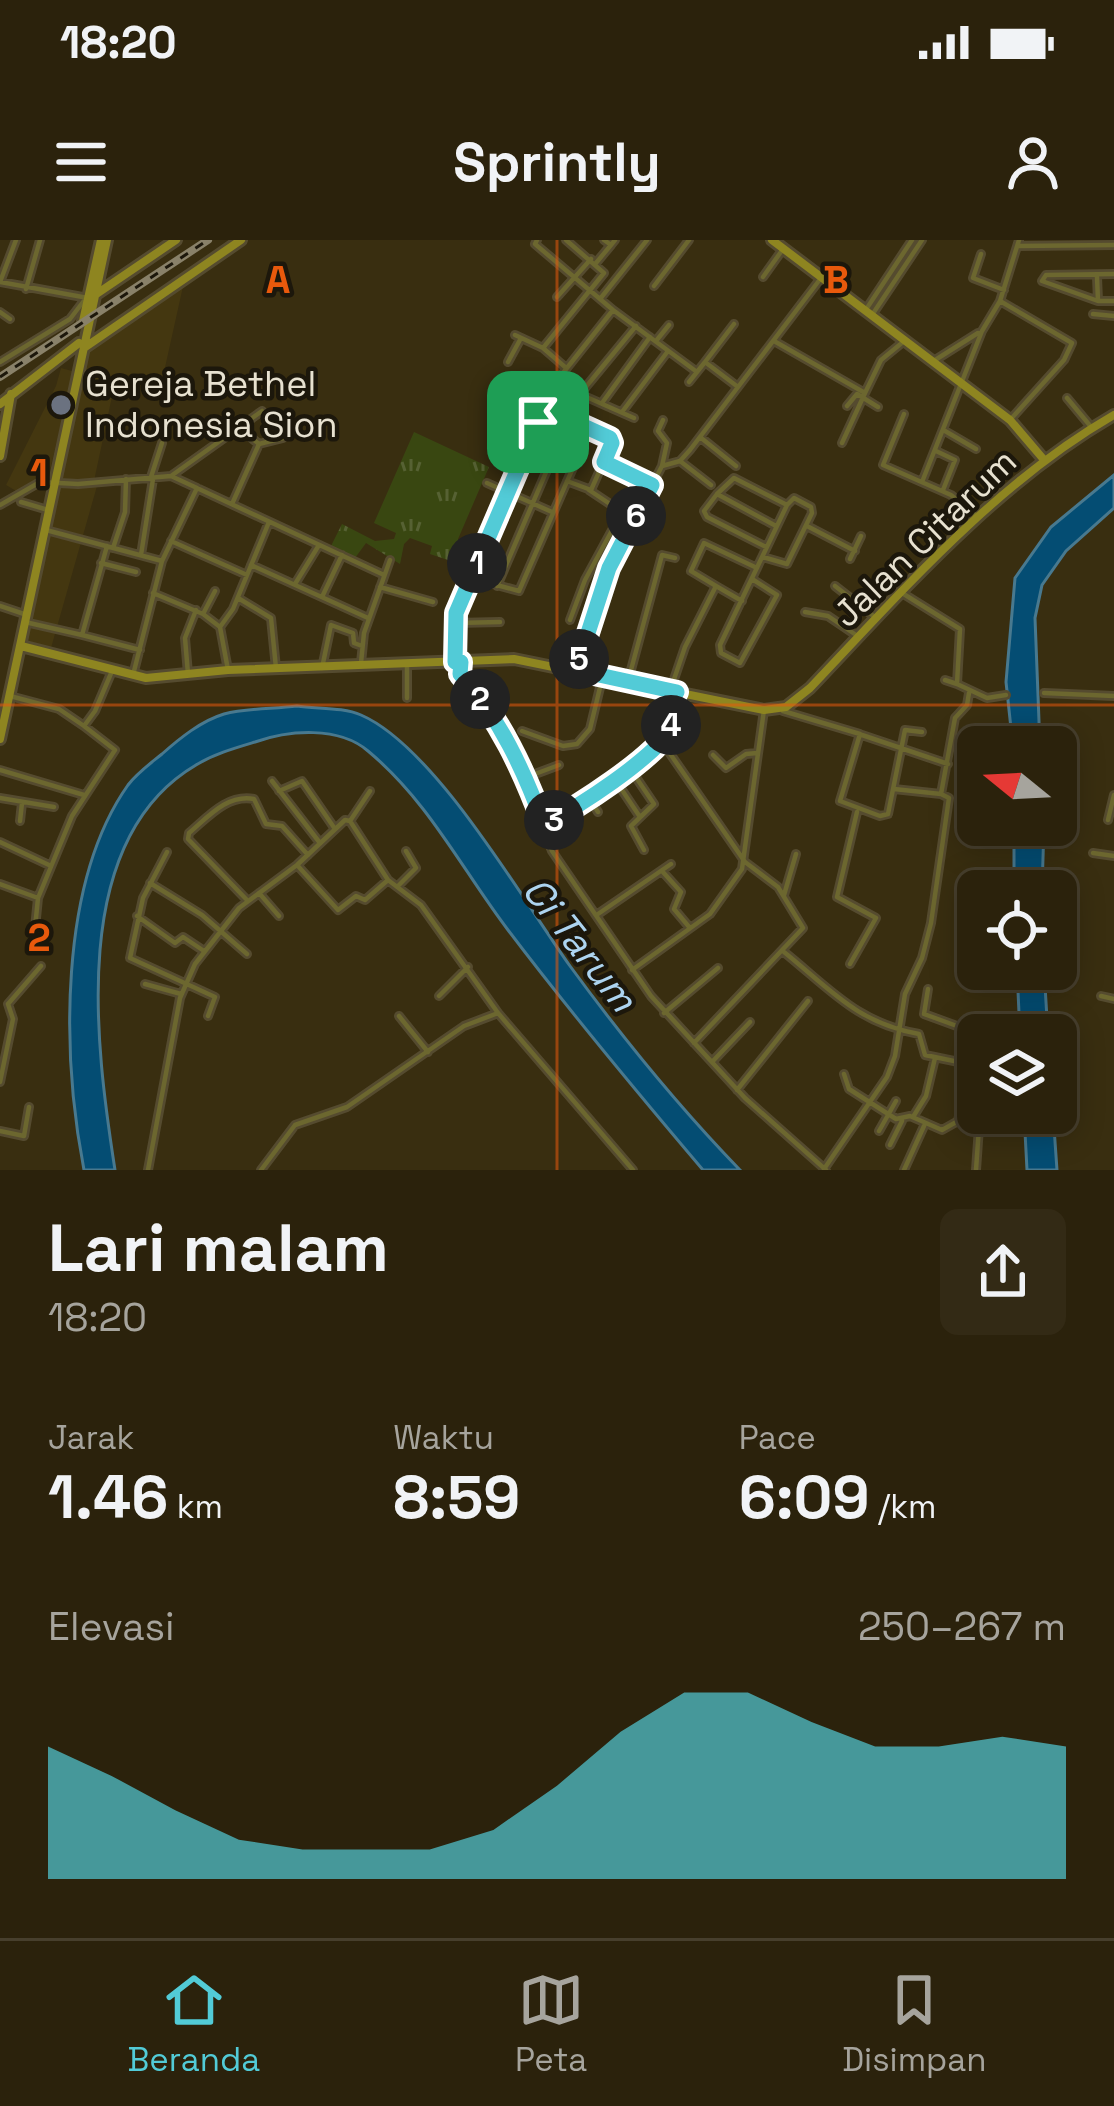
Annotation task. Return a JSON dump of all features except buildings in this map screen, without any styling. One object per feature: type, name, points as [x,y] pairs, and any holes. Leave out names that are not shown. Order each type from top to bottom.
[{"type":"street","points":[[16,240],[0,282],[90,297]]},
{"type":"street","points":[[26,289],[40,240]]},
{"type":"street","points":[[0,740],[104,240]]},
{"type":"street","points":[[0,362],[70,319],[90,297],[145,265],[176,240]]},
{"type":"street","points":[[0,404],[52,364],[242,240]]},
{"type":"street","points":[[537,240],[535,244],[613,310],[697,372]]},
{"type":"street","points":[[543,348],[604,273],[566,240]]},
{"type":"street","points":[[557,297],[613,243],[604,240]]},
{"type":"street","points":[[600,298],[647,240]]},
{"type":"street","points":[[654,286],[689,240]]},
{"type":"street","points":[[772,240],[1010,420],[1046,461]]},
{"type":"street","points":[[868,314],[912,240]]},
{"type":"street","points":[[868,314],[922,240]]},
{"type":"street","points":[[922,482],[982,331],[1000,301],[1018,243],[1114,245]]},
{"type":"street","points":[[763,277],[782,249]]},
{"type":"street","points":[[0,250],[10,256]]},
{"type":"street","points":[[981,254],[973,278],[1004,290]]},
{"type":"street","points":[[1097,274],[1098,301]]},
{"type":"street","points":[[1114,274],[1046,275],[1042,281],[1098,301],[1114,301]]},
{"type":"street","points":[[662,466],[680,461],[821,278]]},
{"type":"street","points":[[81,346],[90,297]]},
{"type":"street","points":[[1000,301],[1072,343],[1064,360],[1010,420]]},
{"type":"street","points":[[613,310],[555,383],[471,578],[455,623],[460,674],[496,721],[526,777],[559,862],[632,970],[664,1013],[737,1090],[825,1169],[890,1070],[905,994],[922,958],[934,904],[949,798],[894,789]]},
{"type":"street","points":[[0,312],[10,319]]},
{"type":"street","points":[[1093,314],[1114,316]]},
{"type":"street","points":[[602,403],[669,325]]},
{"type":"street","points":[[689,382],[734,325]]},
{"type":"street","points":[[87,326],[94,332],[105,331]]},
{"type":"street","points":[[497,586],[580,394],[636,326]]},
{"type":"street","points":[[932,362],[982,331]]},
{"type":"street","points":[[508,362],[518,336],[566,367]]},
{"type":"street","points":[[774,341],[878,407]]},
{"type":"street","points":[[842,443],[881,360],[903,342]]},
{"type":"street","points":[[622,412],[668,351]]},
{"type":"street","points":[[705,362],[738,387]]},
{"type":"street","points":[[52,364],[75,374]]},
{"type":"street","points":[[555,383],[634,418]]},
{"type":"street","points":[[0,456],[11,394]]},
{"type":"street","points":[[847,406],[855,394],[864,396]]},
{"type":"street","points":[[1067,398],[1092,428]]},
{"type":"street","points":[[544,408],[612,440],[589,490]]},
{"type":"street","points":[[0,506],[32,485],[171,476],[262,411]]},
{"type":"street","points":[[904,414],[884,465],[943,490],[978,517]]},
{"type":"street","name":"Jalan Citarum","points":[[780,710],[810,688],[978,517],[1046,461],[1114,415]]},
{"type":"street","points":[[576,670],[609,568],[662,466],[668,443],[658,431],[663,420]]},
{"type":"street","points":[[238,427],[259,444]]},
{"type":"street","points":[[471,578],[523,592],[590,429]]},
{"type":"street","points":[[945,431],[976,449]]},
{"type":"street","points":[[700,436],[736,466]]},
{"type":"street","points":[[259,444],[283,438]]},
{"type":"street","points":[[141,555],[162,443]]},
{"type":"street","points":[[232,504],[259,444]]},
{"type":"street","points":[[936,451],[955,460],[943,490]]},
{"type":"street","points":[[554,457],[574,466]]},
{"type":"street","points":[[680,461],[711,485]]},
{"type":"street","points":[[604,462],[652,485]]},
{"type":"street","points":[[171,476],[384,574]]},
{"type":"street","points":[[767,547],[704,515],[734,478],[787,505]]},
{"type":"street","points":[[82,635],[101,563],[125,512],[126,479]]},
{"type":"street","points":[[567,481],[622,512]]},
{"type":"street","points":[[487,483],[552,512]]},
{"type":"street","points":[[133,675],[162,561],[197,488]]},
{"type":"street","points":[[570,620],[585,580],[633,493]]},
{"type":"street","points":[[717,494],[776,526]]},
{"type":"street","points":[[752,579],[776,592],[776,598],[740,663],[718,649],[787,505],[794,498],[812,507],[787,564],[763,557]]},
{"type":"street","points":[[21,502],[48,510]]},
{"type":"street","points":[[228,670],[220,627],[269,522]]},
{"type":"street","points":[[807,526],[855,551]]},
{"type":"street","points":[[44,530],[162,561]]},
{"type":"street","points":[[850,559],[861,536]]},
{"type":"street","points":[[171,541],[247,575]]},
{"type":"street","points":[[742,601],[691,572],[704,543],[758,568]]},
{"type":"street","points":[[295,584],[319,545]]},
{"type":"street","points":[[463,546],[482,553]]},
{"type":"street","points":[[628,681],[662,555],[675,558]]},
{"type":"street","points":[[322,597],[342,556]]},
{"type":"street","points":[[361,667],[368,618],[390,560]]},
{"type":"street","points":[[101,563],[136,572]]},
{"type":"street","points":[[251,565],[368,618]]},
{"type":"street","points":[[544,825],[590,798],[672,729],[665,712],[685,647],[716,586]]},
{"type":"street","points":[[836,586],[876,618]]},
{"type":"street","points":[[380,587],[433,602]]},
{"type":"street","points":[[203,614],[215,591]]},
{"type":"street","points":[[153,593],[196,610],[220,627]]},
{"type":"street","points":[[902,593],[961,629],[957,684]]},
{"type":"street","points":[[237,597],[272,618],[276,668]]},
{"type":"street","points":[[0,606],[26,618],[140,650]]},
{"type":"street","points":[[188,675],[185,638],[196,610]]},
{"type":"street","points":[[805,612],[823,614],[859,637]]},
{"type":"street","points":[[455,623],[500,622]]},
{"type":"street","points":[[322,668],[331,625],[353,633],[354,643],[362,646]]},
{"type":"street","points":[[21,646],[159,678],[228,670],[514,659],[780,710],[948,764]]},
{"type":"street","points":[[406,698],[407,664]]},
{"type":"street","points":[[84,726],[112,670]]},
{"type":"street","points":[[522,731],[563,746],[577,744],[590,729],[603,676]]},
{"type":"street","points":[[945,680],[992,699],[1006,695]]},
{"type":"street","points":[[940,794],[955,718],[967,705],[969,693]]},
{"type":"street","points":[[1044,693],[1114,696]]},
{"type":"street","points":[[10,696],[59,709],[115,750],[84,795],[51,866],[38,898],[35,928]]},
{"type":"street","points":[[632,970],[710,914],[745,862],[764,710]]},
{"type":"street","points":[[860,734],[839,794],[843,805],[884,816],[905,730],[922,732]]},
{"type":"street","points":[[662,742],[745,862],[771,880],[802,928],[694,1043]]},
{"type":"street","points":[[713,755],[726,768],[746,754],[758,753]]},
{"type":"street","points":[[526,777],[559,765]]},
{"type":"street","points":[[629,766],[654,804],[631,826],[644,850]]},
{"type":"street","points":[[0,770],[84,795]]},
{"type":"street","points":[[614,778],[640,817]]},
{"type":"street","points":[[272,781],[320,843]]},
{"type":"street","points":[[279,790],[302,781],[335,829]]},
{"type":"street","points":[[148,1170],[184,985],[220,928],[247,900],[350,821],[370,791]]},
{"type":"street","points":[[1108,820],[1114,795]]},
{"type":"street","points":[[0,798],[54,807]]},
{"type":"street","points":[[590,798],[598,812]]},
{"type":"street","points":[[247,900],[188,838],[220,807],[234,799],[254,799],[266,824],[283,826],[308,855]]},
{"type":"street","points":[[20,820],[22,803]]},
{"type":"street","points":[[850,964],[876,918],[837,897],[858,810]]},
{"type":"street","points":[[350,821],[388,880],[421,905],[498,1012],[633,1170]]},
{"type":"street","points":[[0,842],[51,866]]},
{"type":"street","points":[[397,887],[416,868],[406,851]]},
{"type":"street","points":[[166,852],[137,916],[132,962],[216,998],[208,1016]]},
{"type":"street","points":[[1093,853],[1114,856]]},
{"type":"street","points":[[784,896],[796,854]]},
{"type":"street","points":[[598,914],[671,864]]},
{"type":"street","points":[[297,865],[338,910],[356,896],[364,900],[388,880]]},
{"type":"street","points":[[662,871],[681,892],[674,909],[691,929]]},
{"type":"street","points":[[150,883],[220,928],[248,954]]},
{"type":"street","points":[[0,884],[38,898]]},
{"type":"street","points":[[259,892],[278,916]]},
{"type":"street","points":[[137,916],[175,943],[183,937],[204,951]]},
{"type":"street","points":[[784,952],[855,1012],[922,1036],[921,1052],[957,1062]]},
{"type":"street","points":[[8,1004],[41,966]]},
{"type":"street","points":[[439,996],[468,967]]},
{"type":"street","points":[[664,1013],[718,968]]},
{"type":"street","points":[[145,984],[181,994]]},
{"type":"street","points":[[928,989],[924,1014],[957,1026]]},
{"type":"street","points":[[1101,996],[1114,999]]},
{"type":"street","points":[[737,1090],[808,1001]]},
{"type":"street","points":[[0,1002],[8,1004]]},
{"type":"street","points":[[0,1082],[14,1019],[8,1004]]},
{"type":"street","points":[[261,1170],[296,1125],[352,1103],[464,1026],[498,1012]]},
{"type":"street","points":[[399,1016],[428,1052]]},
{"type":"street","points":[[712,1062],[750,1022]]},
{"type":"street","points":[[890,1145],[902,1121],[913,1117],[926,1096],[935,1058]]},
{"type":"street","points":[[844,1075],[849,1089],[902,1121]]},
{"type":"street","points":[[879,1131],[896,1101]]},
{"type":"street","points":[[907,1104],[917,1108]]},
{"type":"street","points":[[0,1131],[24,1136],[28,1107]]},
{"type":"street","points":[[913,1117],[924,1126],[946,1129],[957,1122]]},
{"type":"street","points":[[904,1170],[924,1126]]},
{"type":"street","points":[[976,1170],[979,1134]]},
{"type":"shaded area","points":[[184,282],[162,381],[117,373],[94,481],[61,479],[86,349]]},
{"type":"shaded area","points":[[61,368],[72,371],[72,376],[48,479],[18,492],[6,485]]},
{"type":"shaded area","points":[[56,485],[97,486],[51,648],[25,640]]},
{"type":"green space","points":[[414,432],[489,467],[458,539],[459,549],[448,560],[430,554],[432,546],[410,538],[400,564],[366,543],[355,558],[329,550],[342,524],[375,541],[394,539],[396,533],[374,523]]},
{"type":"water","points":[[1114,475],[1114,508],[1066,551],[1042,585],[1035,618],[1039,726],[1011,726],[1006,682],[1015,578],[1051,527]]},
{"type":"water","points":[[297,706],[361,715],[418,758],[475,827],[610,1019],[740,1170],[703,1170],[555,991],[427,814],[390,771],[343,737],[298,733],[268,738],[196,765],[155,799],[126,843],[109,894],[98,1008],[115,1170],[84,1170],[72,1076],[72,972],[88,871],[105,825],[136,776],[199,726],[233,712]]},
{"type":"water","points":[[1014,846],[1043,846],[1043,870],[1014,870]]},
{"type":"water","points":[[1018,990],[1045,990],[1047,1014],[1019,1014]]},
{"type":"water","points":[[1025,1134],[1054,1134],[1057,1170],[1027,1170]]},
{"type":"railway","points":[[0,377],[208,240]]},
{"type":"place","name":"Gereja Bethel Indonesia Sion","points":[[61,405]]},
{"type":"route","points":[[544,408],[610,438],[604,462],[652,485],[602,585],[576,670],[677,692],[665,712],[672,729],[662,742],[590,798],[544,825],[519,761],[460,674],[461,662],[455,662],[454,649],[459,604],[538,422],[544,408]]},
{"type":"water label","name":"Ci Tarum","points":[[580,944]]}]
